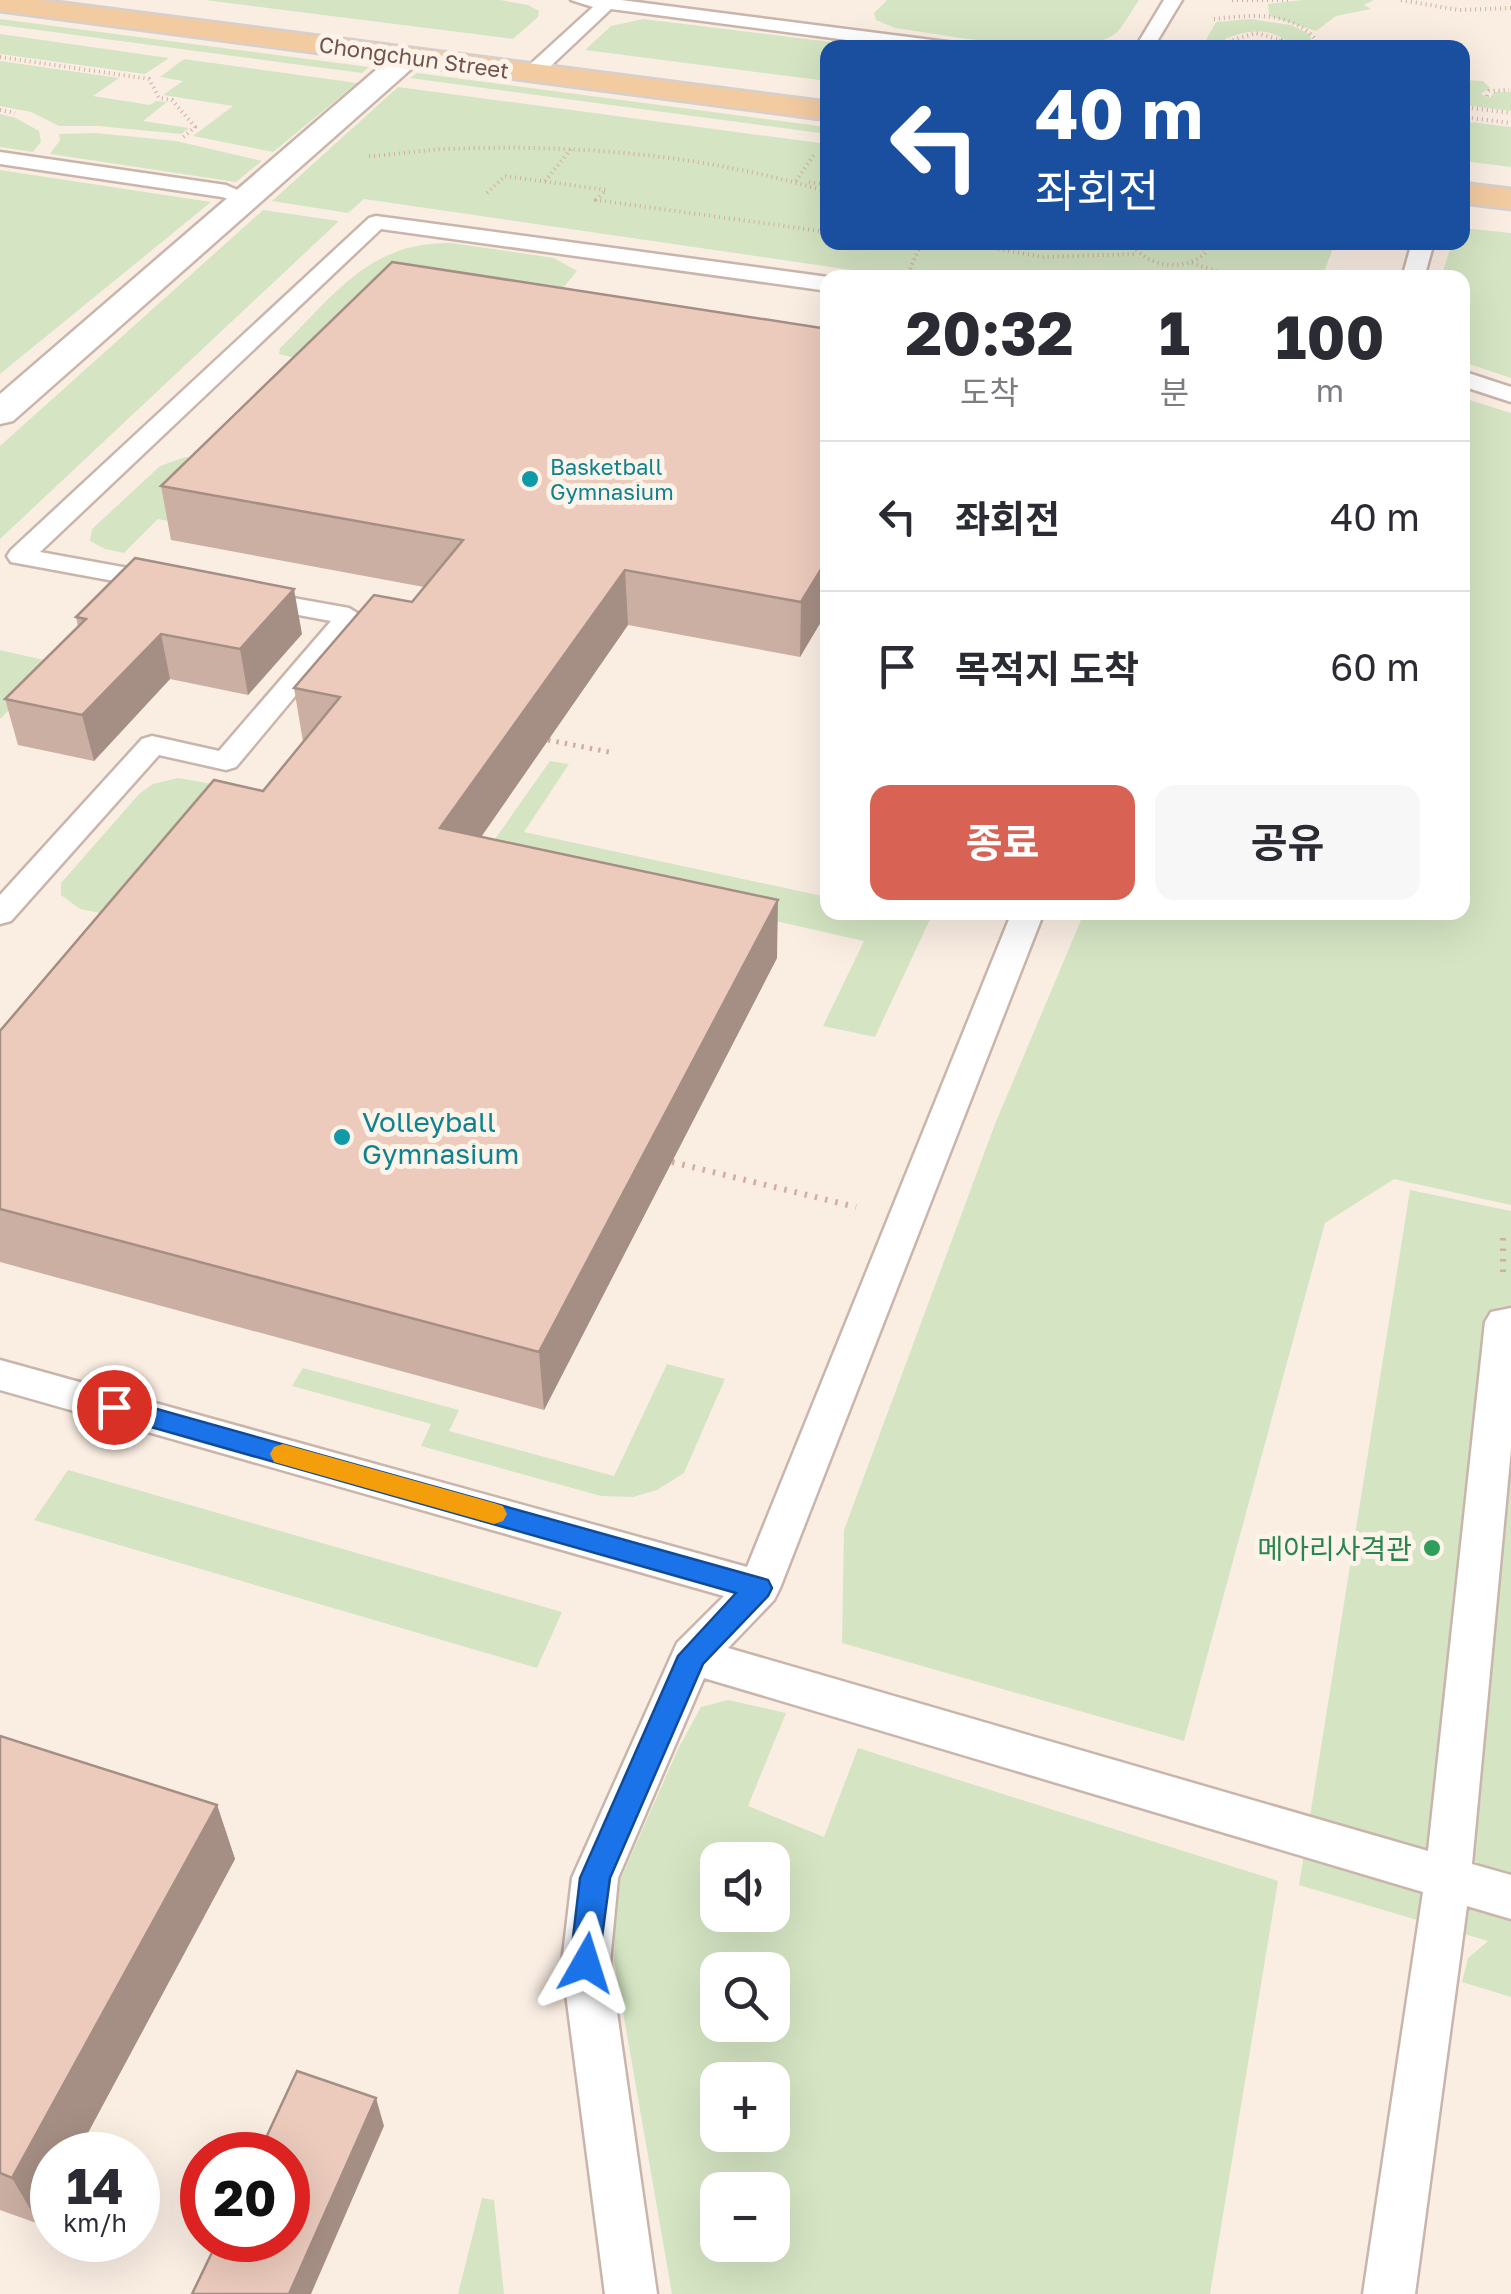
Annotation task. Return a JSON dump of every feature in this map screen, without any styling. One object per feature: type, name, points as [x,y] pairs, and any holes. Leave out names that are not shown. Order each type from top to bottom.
[{"type":"main road","name":"Chongchun Street","points":[[0,3],[820,110]]},
{"type":"main road","points":[[1470,194],[1511,199]]},
{"type":"street","points":[[0,413],[408,57]]},
{"type":"lane","points":[[580,0],[894,40]]},
{"type":"lane","points":[[1149,40],[1173,0]]},
{"type":"lane","points":[[532,73],[608,3]]},
{"type":"lane","points":[[0,158],[226,191],[248,199]]},
{"type":"lane","points":[[194,588],[20,556],[376,222],[820,283]]},
{"type":"lane","points":[[1470,381],[1511,395]]},
{"type":"lane","points":[[0,914],[152,745],[226,760],[349,616],[233,595]]},
{"type":"lane","points":[[631,2294],[586,1963],[595,1878],[692,1656],[759,1588],[1025,920]]},
{"type":"lane","points":[[1389,2294],[1448,1879],[1507,1302]]},
{"type":"lane","points":[[0,1375],[759,1588]]},
{"type":"lane","points":[[692,1656],[1511,1897]]},
{"type":"path","points":[[1232,0],[1291,0]]},
{"type":"path","points":[[1401,0],[1459,10],[1511,8]]},
{"type":"path","points":[[1262,2],[1262,17]]},
{"type":"path","points":[[1212,20],[1262,17],[1310,30],[1316,40]]},
{"type":"path","points":[[1232,40],[1246,34],[1281,40]]},
{"type":"path","points":[[0,56],[149,79],[158,98],[172,100],[195,127],[182,138],[197,141]]},
{"type":"path","points":[[1488,82],[1510,90]]},
{"type":"path","points":[[1488,96],[1489,91],[1510,90]]},
{"type":"path","points":[[1470,108],[1511,113]]},
{"type":"path","points":[[1470,118],[1511,123]]},
{"type":"path","points":[[296,157],[443,149],[571,149],[684,159],[820,183]]},
{"type":"path","points":[[544,182],[571,149]]},
{"type":"path","points":[[794,180],[814,152]]},
{"type":"path","points":[[448,232],[505,176],[606,190],[596,200],[820,231]]},
{"type":"path","points":[[794,180],[820,189]]},
{"type":"path","points":[[1017,250],[1076,258],[1137,254],[1160,264],[1190,263],[1212,270]]},
{"type":"path","points":[[1135,250],[1137,254]]},
{"type":"path","points":[[1190,263],[1204,250]]},
{"type":"path","points":[[548,740],[609,752]]},
{"type":"path","points":[[672,1162],[906,1219]]},
{"type":"path","points":[[1503,1238],[1507,1302]]},
{"type":"green space","points":[[205,0],[500,0],[539,11],[538,17],[513,39]]},
{"type":"green space","points":[[887,0],[1139,0],[1117,32],[1102,40],[977,40],[895,28],[876,20],[874,13]]},
{"type":"green space","points":[[1374,0],[1364,5],[1371,9],[1336,16],[1316,31],[1269,16],[1268,4]]},
{"type":"green space","points":[[0,19],[369,67],[362,73],[0,25]]},
{"type":"green space","points":[[643,19],[820,41],[820,80],[585,50],[611,26]]},
{"type":"green space","points":[[1250,19],[1291,25],[1309,34],[1312,40],[1285,40],[1257,32],[1206,40],[1216,22]]},
{"type":"green space","points":[[0,34],[169,58],[145,74],[0,54]]},
{"type":"green space","points":[[184,59],[357,83],[273,152],[193,136],[233,106],[163,95],[183,81],[160,77]]},
{"type":"green space","points":[[0,61],[119,78],[93,96],[150,105],[167,102],[143,121],[189,128],[181,134],[59,126],[31,112],[0,106]]},
{"type":"green space","points":[[417,73],[820,126],[820,133],[410,78]]},
{"type":"green space","points":[[1470,80],[1483,81],[1490,88],[1481,94],[1490,98],[1494,92],[1511,92],[1511,111],[1470,106]]},
{"type":"green space","points":[[398,87],[820,143],[820,250],[1332,250],[1325,270],[852,270],[364,199],[348,213],[272,201]]},
{"type":"green space","points":[[0,114],[39,131],[41,142],[33,152],[0,147]]},
{"type":"green space","points":[[1470,122],[1511,127],[1511,167],[1470,162]]},
{"type":"green space","points":[[96,133],[176,141],[262,161],[236,182],[50,154],[60,140],[59,134]]},
{"type":"green space","points":[[0,170],[211,202],[0,374]]},
{"type":"green space","points":[[263,210],[339,221],[0,539],[0,446]]},
{"type":"green space","points":[[1470,229],[1511,233],[1511,378],[1470,364],[1470,270],[1443,270],[1450,250],[1470,250]]},
{"type":"green space","points":[[452,243],[554,258],[577,271],[549,305],[332,367],[279,354],[280,348],[337,291],[376,261],[423,245]]},
{"type":"green space","points":[[1470,400],[1511,413],[1511,1205],[1394,1179],[1325,1223],[1184,1741],[842,1643],[844,1530],[995,1124],[1081,920],[1470,920]]},
{"type":"green space","points":[[185,457],[195,458],[179,523],[158,519],[124,553],[90,541],[92,529],[160,466]]},
{"type":"green space","points":[[0,650],[57,663],[0,719]]},
{"type":"green space","points":[[550,761],[569,764],[524,832],[820,895],[820,920],[930,920],[875,1037],[823,1026],[864,941],[731,911],[471,873]]},
{"type":"green space","points":[[178,778],[265,793],[110,915],[80,909],[61,895],[61,883],[139,794],[153,784]]},
{"type":"green space","name":"메아리사격관","points":[[1410,1190],[1511,1211],[1511,1997],[1462,1982],[1468,1958],[1488,1941],[1299,1885]]},
{"type":"green space","points":[[667,1364],[725,1379],[684,1473],[657,1490],[633,1497],[601,1496],[421,1446],[431,1424],[292,1386],[303,1368],[459,1410],[449,1431],[614,1476]]},
{"type":"green space","points":[[68,1470],[562,1612],[537,1668],[34,1520]]},
{"type":"green space","points":[[728,1700],[786,1713],[748,1806],[824,1837],[858,1748],[1278,1881],[1210,2294],[672,2294],[614,1960],[617,1887],[679,1747],[701,1707]]},
{"type":"green space","points":[[482,2198],[494,2200],[504,2294],[458,2294]]},
{"type":"building","points":[[392,262],[820,328],[820,571],[801,602],[625,570],[440,828],[778,900],[539,1352],[0,1209],[0,1031],[214,780],[263,791],[340,697],[294,688],[374,595],[412,602],[463,540],[161,486]]},
{"type":"building","points":[[135,558],[294,589],[240,649],[161,634],[82,715],[5,699],[86,619],[76,617]]},
{"type":"building","points":[[0,1736],[217,1805],[37,2132],[30,2132],[30,2145],[12,2178],[0,2173]]},
{"type":"building","points":[[297,2071],[376,2098],[310,2247],[310,2132],[269,2132]]},
{"type":"building","points":[[207,2262],[303,2262],[289,2294],[192,2294]]},
{"type":"slow traffic","points":[[283,1454],[494,1514]]},
{"type":"place","name":"Basketball Gymnasium","points":[[530,479]]},
{"type":"place","name":"Volleyball Gymnasium","points":[[342,1137]]},
{"type":"place","name":"메아리사격관","points":[[1432,1548]]},
{"type":"route","points":[[114,1407],[759,1588],[692,1656],[595,1878],[586,1963]]}]
